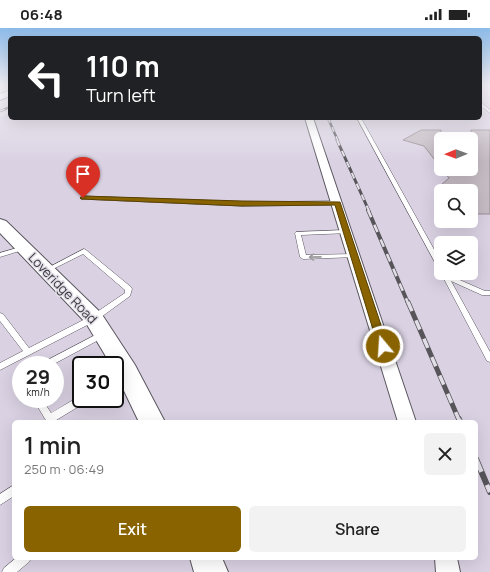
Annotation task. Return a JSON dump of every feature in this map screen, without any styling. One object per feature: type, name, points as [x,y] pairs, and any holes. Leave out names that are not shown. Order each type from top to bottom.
[{"type":"main road","name":"Loveridge Road","points":[[0,224],[47,270],[99,326],[149,420]]},
{"type":"main road","points":[[207,560],[211,572]]},
{"type":"street","points":[[310,120],[406,420]]},
{"type":"street","points":[[446,560],[448,572]]},
{"type":"lane","points":[[360,120],[434,255]]},
{"type":"lane","points":[[83,198],[242,204],[337,203]]},
{"type":"lane","points":[[347,232],[298,233],[303,257],[354,256]]},
{"type":"lane","points":[[0,255],[24,248]]},
{"type":"lane","points":[[47,270],[84,251],[129,289],[128,294],[99,326],[57,356]]},
{"type":"lane","points":[[448,280],[490,359]]},
{"type":"lane","points":[[456,280],[484,293],[490,293]]},
{"type":"lane","points":[[0,316],[28,352]]},
{"type":"lane","points":[[0,367],[28,352],[99,326]]},
{"type":"lane","points":[[44,408],[50,418],[72,405]]},
{"type":"lane","points":[[0,500],[12,491]]},
{"type":"lane","points":[[8,572],[23,560]]},
{"type":"shaded area","points":[[482,111],[490,111],[490,572],[0,572],[0,118],[8,114],[8,120],[482,120]]},
{"type":"building","points":[[421,130],[441,130],[441,132],[434,132],[434,159],[424,146],[403,140]]},
{"type":"building","points":[[471,130],[490,130],[490,214],[478,214],[478,184],[442,184],[449,178],[447,176],[478,176],[478,132],[471,132]]},
{"type":"railway","points":[[329,120],[338,141]]},
{"type":"railway","points":[[337,140],[369,211]]},
{"type":"railway","points":[[368,210],[408,303]]},
{"type":"railway","points":[[408,302],[459,420]]},
{"type":"railway","points":[[478,464],[490,492]]},
{"type":"route","points":[[83,198],[242,204],[337,203],[383,346]]}]
